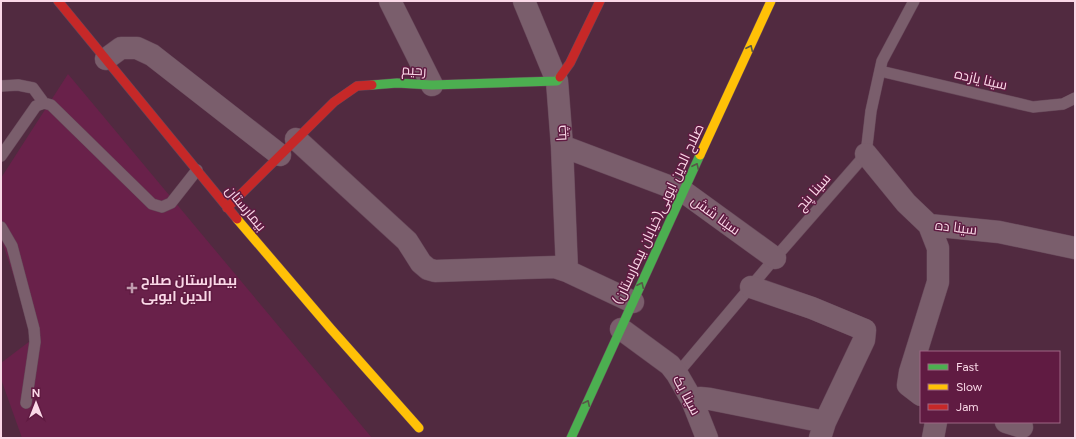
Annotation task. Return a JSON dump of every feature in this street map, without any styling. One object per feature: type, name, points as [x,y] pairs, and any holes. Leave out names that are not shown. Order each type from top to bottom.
[{"type":"street","name":"بیمارستان","points":[[58,1],[227,208],[422,433]]},
{"type":"street","points":[[390,1],[432,85]]},
{"type":"street","name":"چیا","points":[[524,1],[557,82],[562,146],[567,271]]},
{"type":"street","points":[[557,82],[570,63],[600,1]]},
{"type":"street","name":"صلاح الدین ایوبی(خیابان بیمارستان)","points":[[570,438],[772,1]]},
{"type":"street","points":[[106,59],[121,48],[137,48],[152,55],[280,155]]},
{"type":"street","name":"رحیم","points":[[227,208],[334,102],[357,86],[398,83],[432,85],[557,82]]},
{"type":"street","points":[[296,139],[407,241],[421,263],[428,269],[436,271],[555,267],[567,271],[633,302]]},
{"type":"street","name":"سینا شش","points":[[562,146],[684,192],[775,258]]},
{"type":"street","name":"سینا ده","points":[[866,154],[906,203],[929,225],[999,232],[1075,248]]},
{"type":"street","points":[[920,394],[908,385],[910,372],[938,282],[938,248],[929,225]]},
{"type":"street","points":[[692,400],[700,398],[710,399],[823,430],[864,340],[865,330],[812,308],[751,287]]},
{"type":"street","name":"سینا یک","points":[[621,329],[670,365],[692,400],[708,438]]},
{"type":"street","points":[[933,438],[936,423]]},
{"type":"lane","points":[[866,154],[871,112],[882,61],[914,1]]},
{"type":"lane","name":"سینا یازده","points":[[880,71],[1032,106],[1062,104],[1075,98]]},
{"type":"lane","points":[[1,86],[18,85],[33,88],[44,103]]},
{"type":"lane","points":[[1,156],[36,106],[44,103],[51,104],[152,204],[162,207],[171,203],[197,170]]},
{"type":"lane","name":"سینا پنج","points":[[677,374],[775,258],[866,154]]},
{"type":"lane","points":[[1,227],[12,246],[34,329],[35,342],[26,403]]},
{"type":"shaded area","name":"بیمارستان صلاح الدین ایوبی","points":[[68,74],[372,438],[22,438],[1,379],[1,363],[34,338],[1,238],[1,178]]},
{"type":"traffic: fast","points":[[372,85],[397,83],[432,85],[557,81],[560,77]]},
{"type":"traffic: fast","points":[[571,438],[700,155]]},
{"type":"traffic: slow","points":[[700,155],[771,1]]},
{"type":"traffic: slow","points":[[237,219],[331,329],[419,428]]},
{"type":"traffic: jam","points":[[58,1],[237,219]]},
{"type":"traffic: jam","points":[[560,77],[570,63],[600,1]]},
{"type":"traffic: jam","points":[[227,208],[334,102],[357,86],[372,85]]},
{"type":"place","name":"بیمارستان صلاح الدین ایوبی","points":[[132,288]]}]
